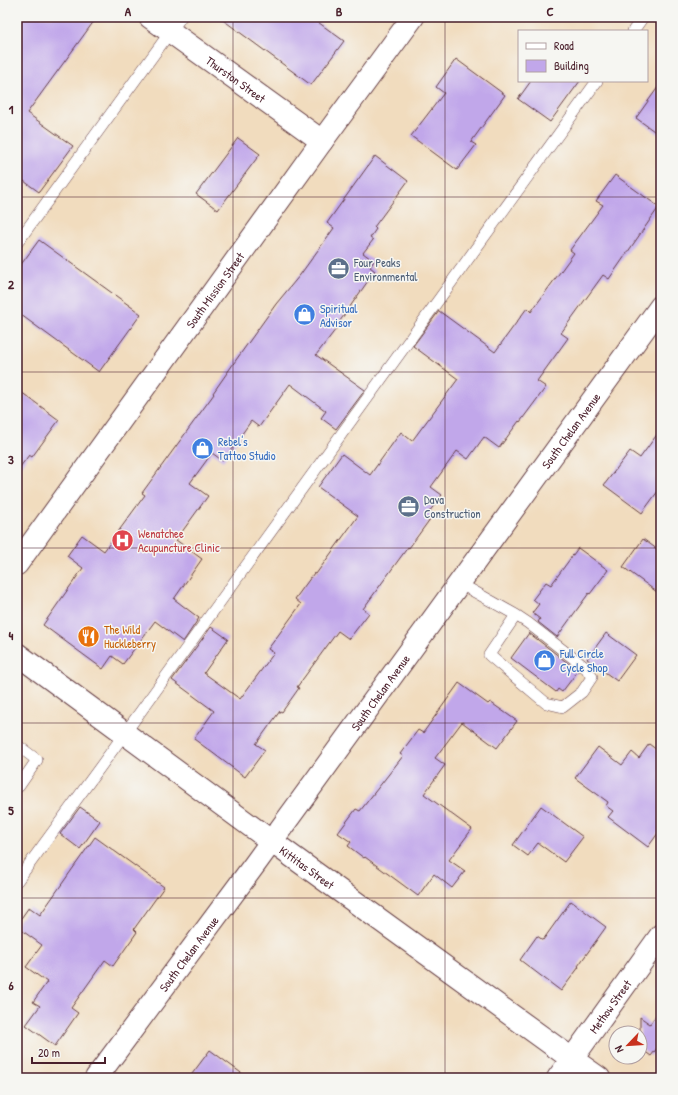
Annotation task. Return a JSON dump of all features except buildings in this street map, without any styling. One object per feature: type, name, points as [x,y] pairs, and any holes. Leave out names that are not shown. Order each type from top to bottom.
[{"type":"main road","name":"Thurston Street","points":[[150,17],[176,24],[322,141]]},
{"type":"main road","name":"South Mission Street","points":[[17,564],[413,17]]},
{"type":"main road","name":"South Chelan Avenue","points":[[96,1078],[271,841],[661,306]]},
{"type":"main road","name":"Kittitas Street","points":[[17,654],[271,841],[599,1078]]},
{"type":"main road","name":"Methow Street","points":[[558,1078],[661,935]]},
{"type":"lane","points":[[634,30],[643,17]]},
{"type":"lane","points":[[17,243],[176,24]]},
{"type":"lane","points":[[17,881],[596,82]]},
{"type":"lane","points":[[460,582],[516,615],[528,623],[586,668],[592,677],[582,692],[563,707],[546,703],[489,655],[516,615]]},
{"type":"lane","points":[[17,744],[36,760],[19,786]]},
{"type":"place","name":"Four Peaks Environmental","points":[[339,269]]},
{"type":"place","name":"Spiritual Advisor","points":[[305,315]]},
{"type":"place","name":"Rebel's Tattoo Studio","points":[[203,448]]},
{"type":"place","name":"Dava Construction","points":[[408,506]]},
{"type":"place","name":"Wenatchee Acupuncture Clinic","points":[[123,540]]},
{"type":"place","name":"The Wild Huckleberry","points":[[89,636]]},
{"type":"place","name":"Full Circle Cycle Shop","points":[[544,660]]}]
